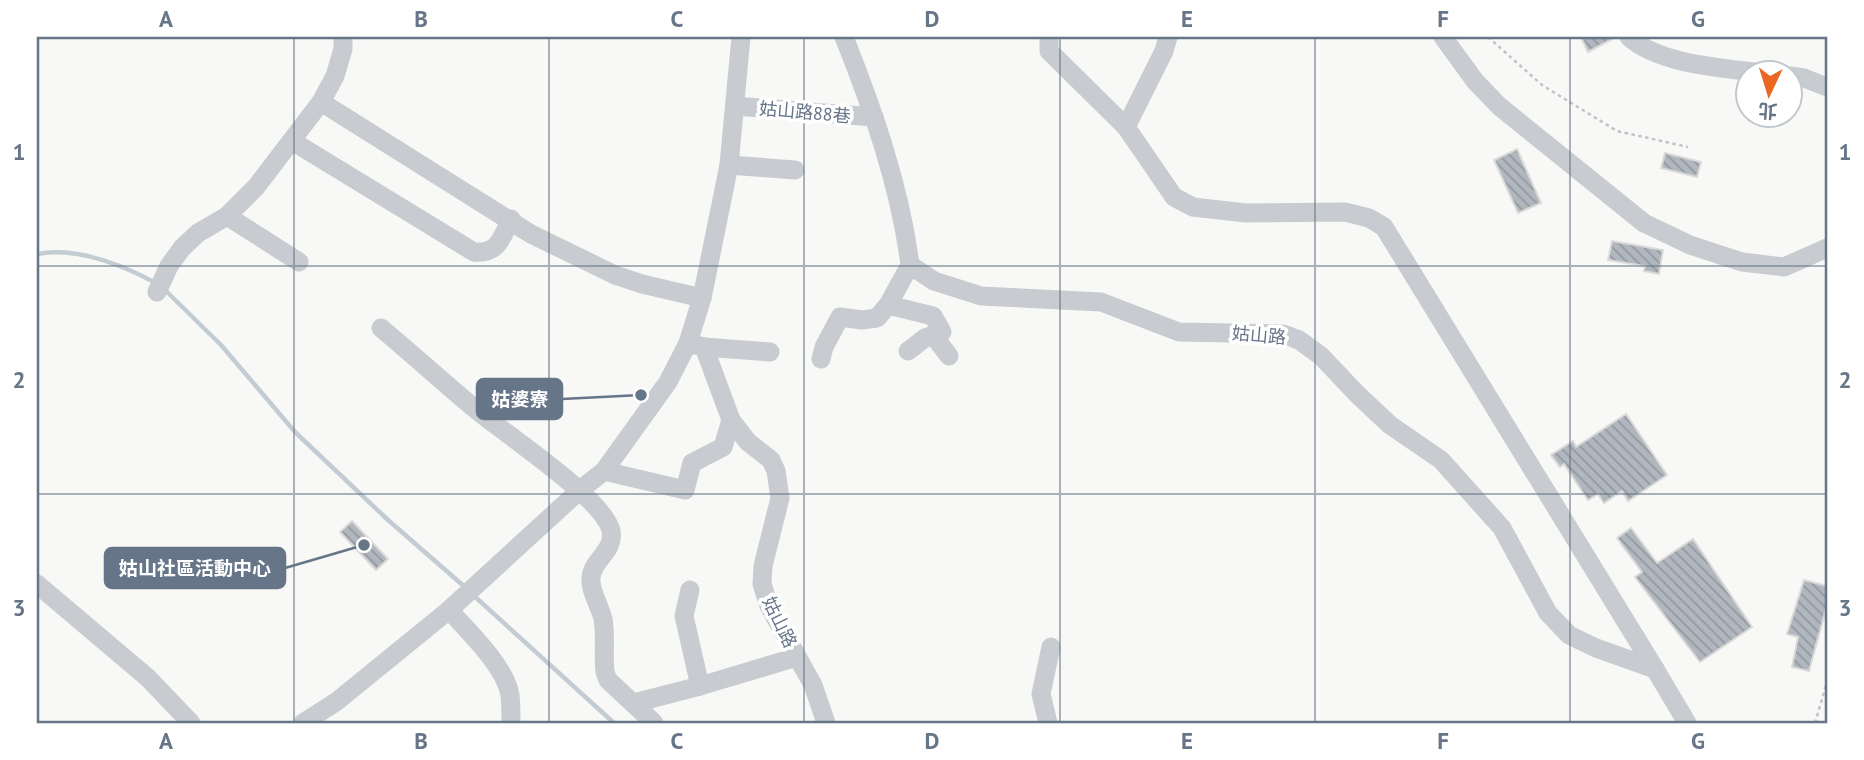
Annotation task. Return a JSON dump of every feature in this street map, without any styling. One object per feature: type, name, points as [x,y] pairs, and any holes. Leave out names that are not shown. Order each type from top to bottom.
[{"type":"street","points":[[157,292],[169,266],[182,248],[198,233],[227,216],[256,187],[321,102],[335,76],[343,49],[343,37]]},
{"type":"street","points":[[303,723],[336,702],[455,605],[604,471],[696,345],[702,298],[729,165],[741,37]]},
{"type":"street","points":[[821,359],[824,347],[840,317],[862,320],[877,318],[888,305],[910,265],[905,226],[874,117],[844,37]]},
{"type":"street","points":[[1049,37],[1049,51],[1126,127],[1174,197],[1193,207],[1245,213],[1345,212],[1369,218],[1384,227],[1687,723]]},
{"type":"street","points":[[1126,127],[1164,51],[1168,37]]},
{"type":"street","points":[[1443,37],[1475,81],[1499,106],[1644,222],[1690,245],[1742,262],[1784,267],[1827,248]]},
{"type":"street","points":[[1629,37],[1637,44],[1669,57],[1734,68]]},
{"type":"street","points":[[1804,78],[1827,87]]},
{"type":"street","points":[[321,102],[531,234],[615,275],[702,298]]},
{"type":"street","name":"姑山路88巷","points":[[735,106],[874,117]]},
{"type":"street","points":[[292,141],[474,252],[486,253],[498,245],[511,219]]},
{"type":"street","points":[[729,165],[795,170]]},
{"type":"street","points":[[227,216],[299,262]]},
{"type":"street","name":"姑山路","points":[[910,265],[934,281],[981,296],[1101,302],[1180,332],[1283,334],[1299,340],[1321,356],[1390,425],[1441,460],[1502,528],[1548,614],[1569,635],[1596,648],[1655,669]]},
{"type":"street","points":[[888,305],[933,316],[943,332],[925,338],[908,351]]},
{"type":"street","points":[[381,328],[476,410],[580,490],[606,518],[611,531],[607,553],[593,569],[590,579],[604,623],[605,672],[608,680],[654,723]]},
{"type":"street","points":[[933,335],[949,356]]},
{"type":"street","points":[[696,345],[770,352]]},
{"type":"street","name":"姑山路","points":[[696,345],[730,420],[748,442],[771,460],[779,482],[780,498],[763,566],[762,584],[769,606],[813,685],[826,723]]},
{"type":"street","points":[[604,471],[685,490],[692,463],[723,447],[730,420]]},
{"type":"street","points":[[37,584],[148,678],[191,723]]},
{"type":"street","points":[[690,590],[684,616],[700,686]]},
{"type":"street","points":[[455,605],[506,684],[510,693],[511,723]]},
{"type":"street","points":[[1048,723],[1041,694],[1051,647]]},
{"type":"street","points":[[634,703],[797,657]]},
{"type":"path","points":[[1488,37],[1542,85],[1617,131],[1688,147]]},
{"type":"path","points":[[1815,723],[1827,682]]},
{"type":"building","points":[[1581,37],[1616,37],[1588,52]]},
{"type":"building","points":[[1517,149],[1541,203],[1518,213],[1494,160]]},
{"type":"building","points":[[1665,153],[1701,162],[1697,177],[1661,168]]},
{"type":"building","points":[[1612,241],[1663,250],[1659,274],[1644,271],[1645,266],[1608,260]]},
{"type":"building","points":[[1626,414],[1667,475],[1628,501],[1622,491],[1604,503],[1598,494],[1588,500],[1564,464],[1560,467],[1551,455],[1573,441],[1576,447]]},
{"type":"building","points":[[352,521],[388,559],[376,570],[340,532]]},
{"type":"building","points":[[1631,528],[1657,563],[1693,539],[1752,627],[1700,662],[1635,577],[1642,572],[1617,538]]},
{"type":"building","points":[[1804,580],[1827,586],[1827,605],[1809,671],[1792,667],[1798,637],[1787,634]]},
{"type":"waterway","points":[[37,254],[52,252],[82,255],[127,269],[154,282]]},
{"type":"waterway","points":[[164,289],[221,345],[295,432],[388,520],[466,588]]},
{"type":"waterway","points":[[472,594],[614,723]]},
{"type":"place","name":"姑婆寮","points":[[641,395]]},
{"type":"place","name":"姑山社區活動中心","points":[[364,545]]}]
